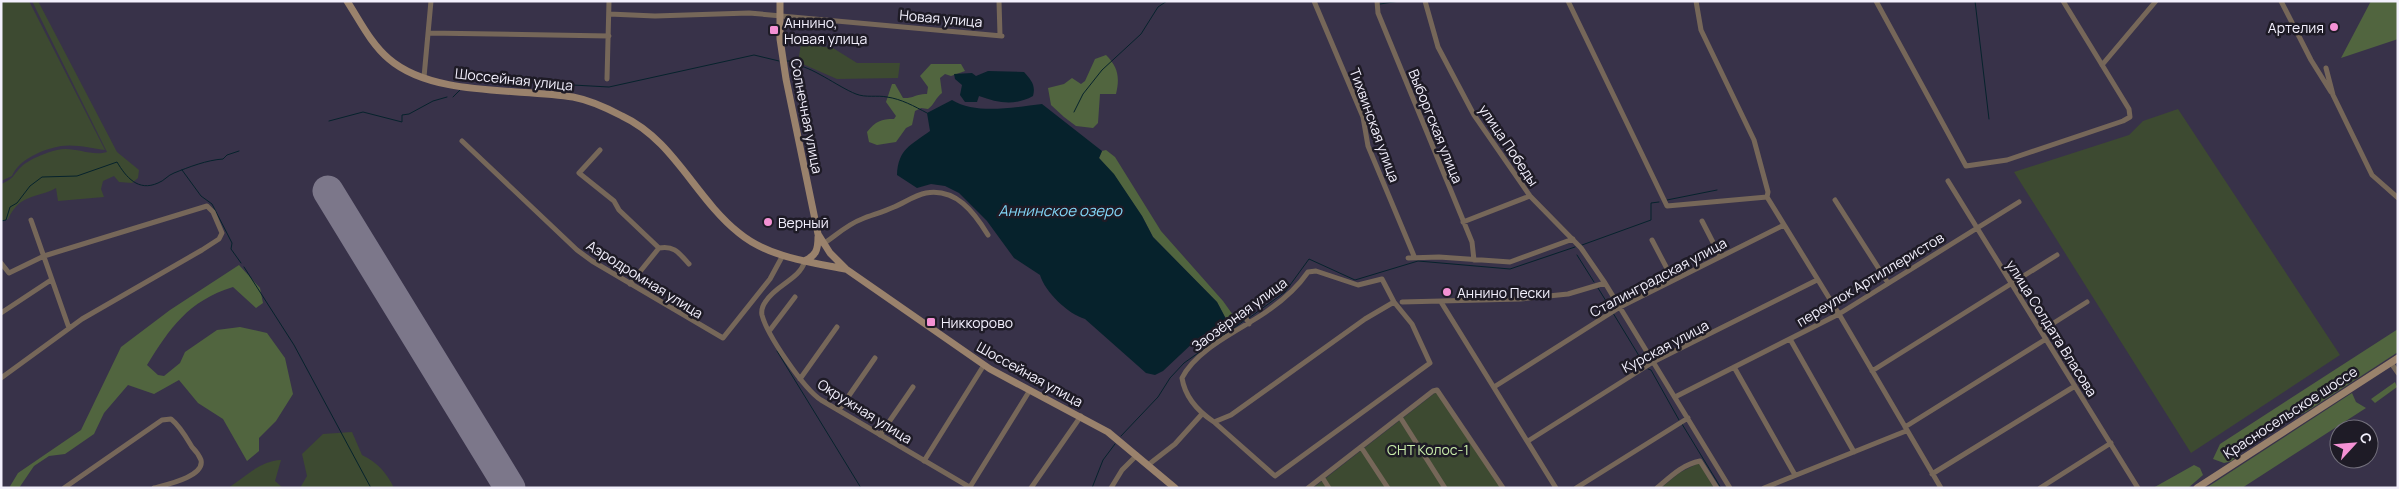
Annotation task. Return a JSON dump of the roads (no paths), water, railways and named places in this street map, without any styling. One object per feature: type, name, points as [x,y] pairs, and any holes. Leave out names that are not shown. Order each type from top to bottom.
[{"type":"main road","name":"Шоссейная улица","points":[[347,1],[375,45],[390,60],[407,70],[424,77],[474,89],[575,97],[624,116],[643,127],[663,145],[722,218],[739,234],[769,251],[804,261],[846,269],[984,365],[1108,432],[1171,486]]},
{"type":"main road","name":"Солнечная улица","points":[[780,1],[779,17],[786,79],[818,235]]},
{"type":"main road","points":[[818,235],[822,244],[846,269]]},
{"type":"main road","points":[[804,261],[812,258],[818,249],[818,235]]},
{"type":"main road","name":"Красносельское шоссе","points":[[2197,488],[2398,358]]},
{"type":"street","points":[[424,77],[431,1]]},
{"type":"street","points":[[607,79],[609,1]]},
{"type":"street","name":"Новая улица","points":[[609,14],[655,16],[749,14],[1001,35],[999,1]]},
{"type":"street","name":"Тихвинская улица","points":[[1314,1],[1363,117],[1368,146],[1414,256]]},
{"type":"street","name":"Выборгская улица","points":[[1376,1],[1378,13],[1472,242],[1474,260]]},
{"type":"street","name":"улица Победы","points":[[1425,1],[1438,48],[1474,116],[1530,196],[1573,240],[1604,283],[1730,488]]},
{"type":"street","points":[[1568,1],[1667,206],[1767,197]]},
{"type":"street","points":[[1696,1],[1701,30],[1754,140],[1768,192],[1767,197],[1839,314],[1941,488]]},
{"type":"street","points":[[1876,1],[1966,166],[2007,160],[2130,117],[2129,108],[2063,1]]},
{"type":"street","points":[[2102,65],[2156,1]]},
{"type":"street","points":[[2281,1],[2310,60],[2332,95],[2372,175],[2398,198]]},
{"type":"street","points":[[428,33],[609,36]]},
{"type":"street","points":[[2326,68],[2332,95]]},
{"type":"street","name":"Аэродромная улица","points":[[462,141],[569,243],[592,261],[723,338],[770,279],[783,255]]},
{"type":"street","points":[[600,150],[579,172],[614,201],[619,210],[659,248]]},
{"type":"street","name":"улица Солдата Власова","points":[[1948,181],[2138,488]]},
{"type":"street","points":[[822,244],[860,220],[900,205],[924,193],[938,192],[950,195],[962,202],[976,215],[988,235]]},
{"type":"street","points":[[1463,222],[1530,196]]},
{"type":"street","points":[[1835,200],[1888,283]]},
{"type":"street","name":"переулок Артиллеристов","points":[[1675,397],[1839,314],[2019,202]]},
{"type":"street","points":[[1,264],[3,263],[9,274],[44,256],[207,206],[220,224],[222,233],[219,239],[68,328],[1,378]]},
{"type":"street","points":[[31,220],[68,328]]},
{"type":"street","points":[[1702,221],[1720,256]]},
{"type":"street","name":"Сталинградская улица","points":[[1494,387],[1620,307],[1784,225]]},
{"type":"street","points":[[1408,258],[1414,256],[1510,262],[1573,240]]},
{"type":"street","points":[[1652,240],[1673,280]]},
{"type":"street","points":[[630,284],[659,248],[669,246],[676,249],[689,264]]},
{"type":"street","points":[[1872,370],[2057,255]]},
{"type":"street","name":"Окружная улица","points":[[804,261],[800,273],[786,282],[765,302],[762,309],[762,316],[800,379],[813,394],[970,487]]},
{"type":"street","name":"Заозёрная улица","points":[[1202,414],[1183,385],[1182,378],[1187,367],[1202,354],[1276,305],[1297,287],[1308,272],[1316,271],[1358,285],[1382,279],[1394,302]]},
{"type":"street","points":[[1,313],[52,280]]},
{"type":"street","name":"Курская улица","points":[[1528,441],[1653,362],[1817,280]]},
{"type":"street","points":[[1402,302],[1520,299],[1568,294],[1604,283]]},
{"type":"street","points":[[770,330],[795,297]]},
{"type":"street","points":[[1148,465],[1175,444],[1202,414],[1214,422],[1275,476],[1430,363],[1412,324],[1394,302],[1365,319],[1230,415],[1214,422]]},
{"type":"street","points":[[1440,302],[1556,488]]},
{"type":"street","points":[[2041,331],[2087,302]]},
{"type":"street","points":[[1245,316],[1248,323]]},
{"type":"street","points":[[800,379],[837,327]]},
{"type":"street","points":[[1790,339],[1854,452]]},
{"type":"street","points":[[1764,488],[1906,429],[2046,339]]},
{"type":"street","points":[[839,410],[875,358]]},
{"type":"street","points":[[2391,363],[2398,373]]},
{"type":"street","points":[[924,461],[984,365]]},
{"type":"street","points":[[1734,367],[1795,475]]},
{"type":"street","points":[[1932,474],[2075,386]]},
{"type":"street","points":[[880,435],[914,387]]},
{"type":"street","points":[[970,487],[1030,390]]},
{"type":"street","points":[[1308,488],[1437,390],[1503,488]]},
{"type":"street","points":[[1031,488],[1081,416]]},
{"type":"street","points":[[1400,417],[1445,488]]},
{"type":"street","points":[[1576,488],[1688,418]]},
{"type":"street","points":[[64,488],[162,420],[171,419],[187,439],[200,460],[200,464],[195,471],[176,483],[154,488]]},
{"type":"street","points":[[2040,488],[2111,443]]},
{"type":"street","points":[[1361,447],[1388,488]]},
{"type":"street","points":[[1111,488],[1122,470],[1137,456]]},
{"type":"street","points":[[1658,488],[1678,471],[1693,462],[1700,461],[1717,488]]},
{"type":"street","points":[[1322,477],[1329,488]]},
{"type":"water","points":[[988,71],[1024,72],[1031,80],[1033,96],[1020,101],[1006,102],[979,96],[977,102],[965,102],[960,95],[962,85],[955,79],[954,74],[972,73],[976,76]]},
{"type":"water","name":"Аннинское озеро","points":[[952,100],[962,105],[984,109],[1042,104],[1102,151],[1099,158],[1114,174],[1142,216],[1153,237],[1217,302],[1225,320],[1196,340],[1163,371],[1155,375],[1146,373],[1085,319],[1058,302],[1040,275],[1014,258],[987,221],[959,193],[945,186],[931,184],[917,188],[897,175],[903,153],[911,144],[930,131],[927,113]]},
{"type":"waterway","points":[[1074,112],[1083,94],[1102,70],[1141,34],[1158,7],[1167,1]]},
{"type":"waterway","points":[[1380,4],[1400,1]]},
{"type":"waterway","points":[[1975,1],[1989,119]]},
{"type":"waterway","points":[[463,81],[464,79],[609,87],[754,55],[779,61]]},
{"type":"waterway","points":[[787,61],[792,61],[794,65],[816,72],[856,94],[892,98],[927,113]]},
{"type":"waterway","points":[[453,97],[460,90]]},
{"type":"waterway","points":[[329,121],[363,112],[402,122],[402,115],[409,114],[433,101],[447,97]]},
{"type":"waterway","points":[[1,221],[6,220],[10,207],[17,203],[30,186],[42,177],[77,176],[117,162],[133,182],[144,186],[160,182],[172,174],[204,162],[223,159],[227,155],[239,151]]},
{"type":"waterway","points":[[182,170],[201,196],[212,204],[232,243],[231,249],[241,263]]},
{"type":"waterway","points":[[1667,200],[1717,190]]},
{"type":"waterway","points":[[1582,245],[1651,220],[1651,203],[1659,202]]},
{"type":"waterway","points":[[1249,318],[1285,292],[1309,259],[1355,280],[1418,261],[1510,269],[1575,247]]},
{"type":"waterway","points":[[1577,255],[1594,282]]},
{"type":"waterway","points":[[244,267],[294,345],[371,488]]},
{"type":"waterway","points":[[1598,288],[1611,309]]},
{"type":"waterway","points":[[1613,313],[1644,364]]},
{"type":"waterway","points":[[1121,436],[1158,397],[1170,378],[1184,363],[1245,320]]},
{"type":"waterway","points":[[777,351],[861,488]]},
{"type":"waterway","points":[[1648,369],[1651,370],[1679,420]]},
{"type":"waterway","points":[[1682,424],[1721,488]]},
{"type":"waterway","points":[[1092,488],[1103,460],[1115,444]]},
{"type":"place","name":"Артелия","points":[[2334,27]]},
{"type":"place","name":"Аннино, Новая улица","points":[[774,30]]},
{"type":"place","name":"Верный","points":[[768,222]]},
{"type":"place","name":"Аннино Пески","points":[[1447,292]]},
{"type":"place","name":"Никкорово","points":[[931,322]]},
{"type":"park label","name":"СНТ Колос-1","points":[[1428,449]]}]
